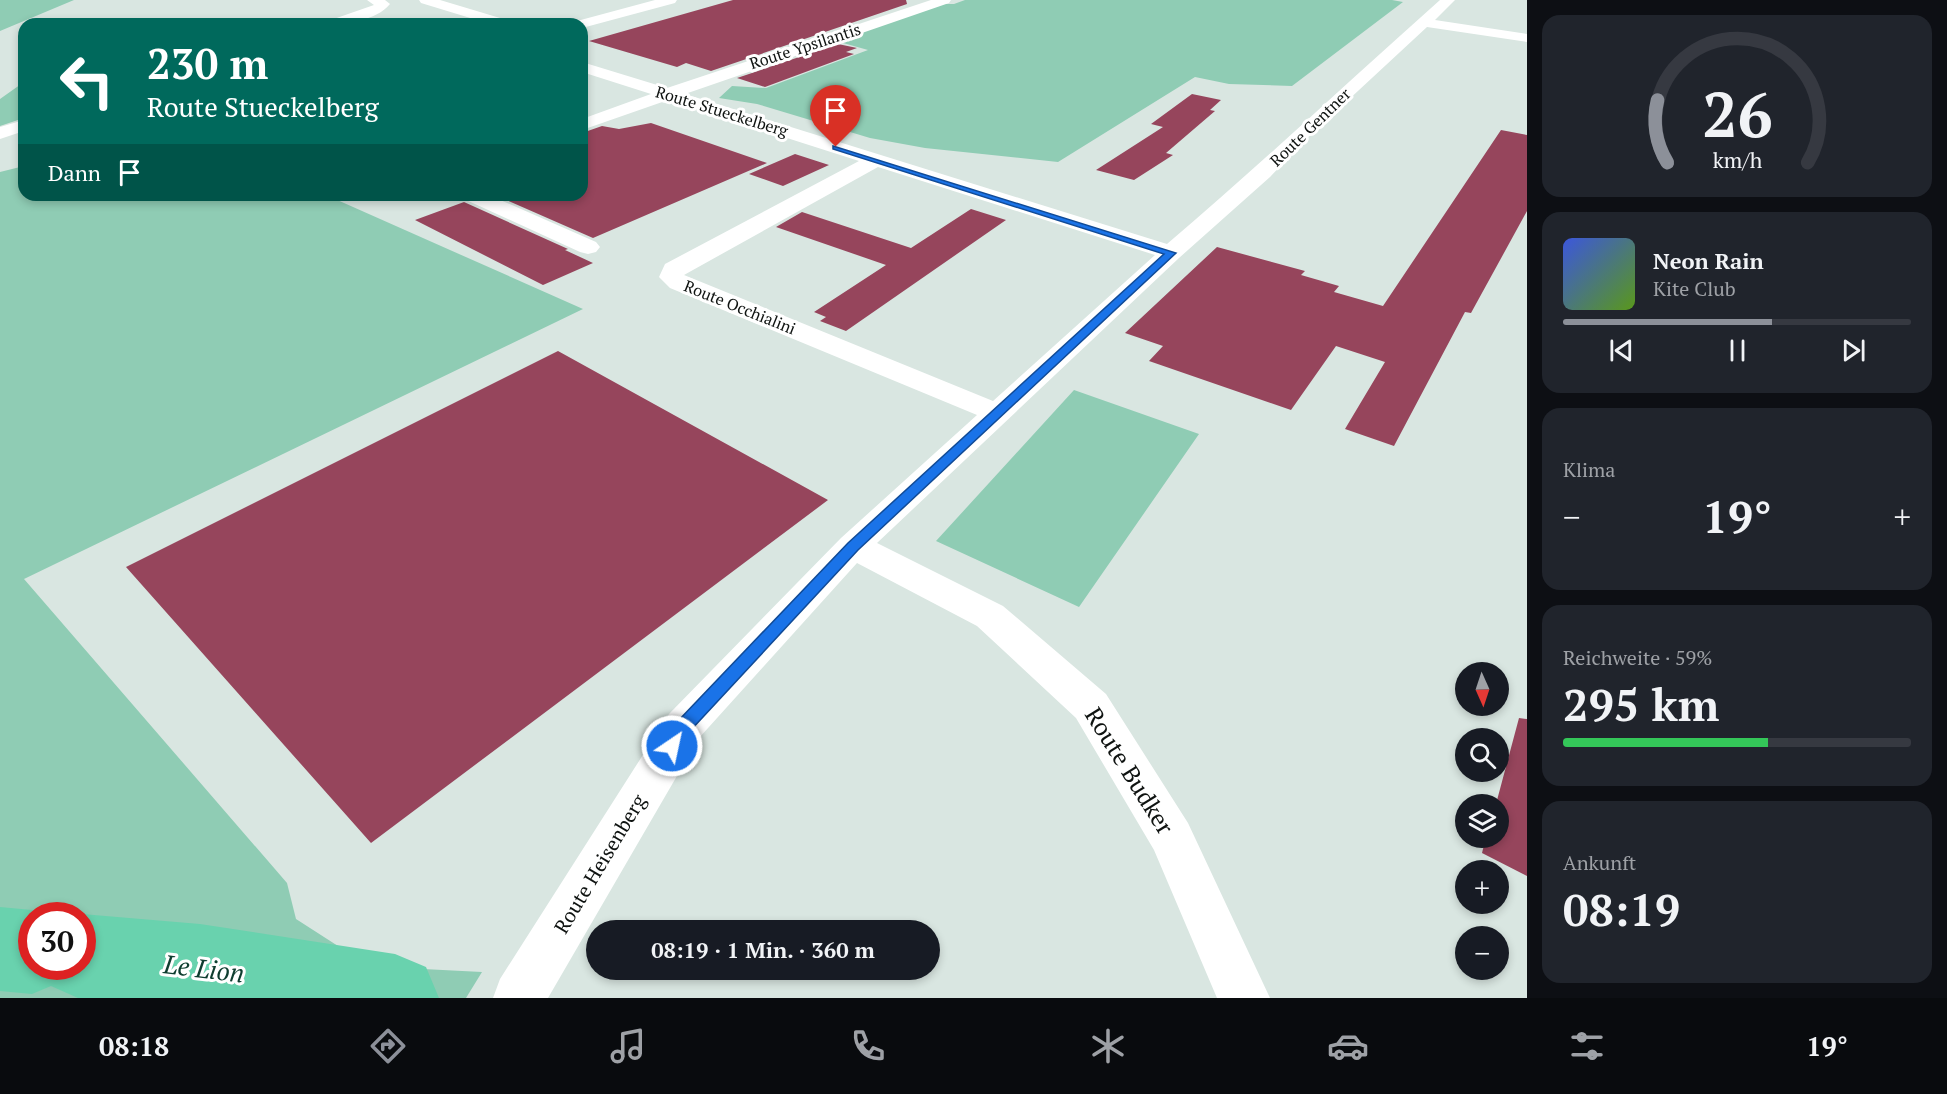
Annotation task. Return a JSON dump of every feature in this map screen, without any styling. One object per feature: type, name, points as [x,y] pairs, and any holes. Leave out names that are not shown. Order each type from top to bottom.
[{"type":"street","points":[[351,18],[377,9],[383,4],[374,0]]},
{"type":"street","points":[[426,0],[485,18]]},
{"type":"street","points":[[588,22],[670,0]]},
{"type":"street","name":"Route Ypsilantis","points":[[588,123],[944,0]]},
{"type":"street","name":"Route Gentner","points":[[1171,253],[1263,172],[1297,137],[1448,0]]},
{"type":"street","points":[[1422,22],[1527,38]]},
{"type":"street","name":"Route Stueckelberg","points":[[588,69],[1171,253]]},
{"type":"street","points":[[0,133],[18,127]]},
{"type":"street","name":"Route Occhialini","points":[[876,160],[673,269],[671,276],[680,283],[758,316],[998,412]]},
{"type":"street","points":[[484,201],[588,248]]},
{"type":"street","name":"Route Heisenberg","points":[[525,988],[684,726],[853,546],[1171,253]]},
{"type":"street","name":"Route Budker","points":[[853,546],[990,616],[1091,706],[1172,838],[1244,998]]},
{"type":"green space","points":[[0,0],[74,0],[31,18],[18,18],[18,23],[0,31]]},
{"type":"green space","points":[[965,0],[1392,0],[1403,2],[1292,86],[1229,84],[1195,77],[1058,162],[925,148],[870,138],[757,104],[719,98],[732,86],[766,88],[868,50],[836,41],[939,4],[954,4]]},
{"type":"green space","points":[[18,86],[18,120],[0,126],[0,99]]},
{"type":"green space","points":[[18,168],[18,201],[340,201],[583,309],[24,579],[287,883],[296,919],[352,955],[423,969],[482,972],[466,998],[0,998],[0,172]]},
{"type":"green space","points":[[1074,390],[1199,434],[1079,607],[936,541]]},
{"type":"building","points":[[733,0],[906,0],[907,4],[711,71],[686,63],[677,67],[589,41]]},
{"type":"building","points":[[838,44],[857,48],[846,52],[854,54],[765,87],[737,78]]},
{"type":"building","points":[[1192,94],[1221,100],[1210,110],[1215,111],[1166,153],[1173,155],[1134,180],[1096,170],[1163,127],[1151,124]]},
{"type":"building","points":[[651,123],[767,163],[593,238],[509,201],[588,201],[588,131],[602,126],[619,129]]},
{"type":"building","points":[[1501,130],[1527,135],[1527,211],[1471,313],[1465,312],[1394,446],[1345,429],[1385,362],[1336,346],[1291,410],[1149,361],[1163,346],[1125,333],[1217,247],[1305,271],[1301,275],[1339,286],[1334,292],[1383,306]]},
{"type":"building","points":[[795,154],[829,165],[783,186],[749,174]]},
{"type":"building","points":[[464,202],[568,249],[565,250],[593,263],[543,285],[415,220]]},
{"type":"building","points":[[971,209],[1006,220],[846,331],[820,321],[826,317],[814,312],[886,265],[776,227],[802,212],[911,248]]},
{"type":"building","points":[[558,351],[828,500],[371,843],[126,567]]},
{"type":"building","points":[[1519,718],[1527,719],[1527,876],[1509,867],[1509,860],[1496,860],[1482,853],[1483,848],[1509,848],[1509,794],[1499,794],[1502,782],[1509,782],[1509,755]]},
{"type":"waterway","name":"Le Lion","points":[[0,949],[18,951]]},
{"type":"waterway","name":"Le Lion","points":[[96,958],[200,967],[395,998]]},
{"type":"route","points":[[672,746],[684,726],[853,546],[1171,253],[836,147]]}]
